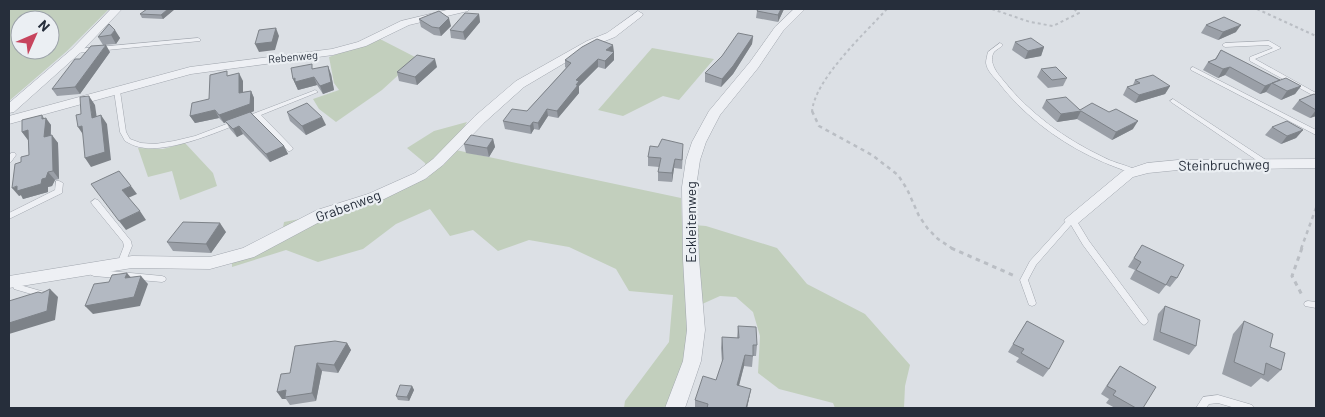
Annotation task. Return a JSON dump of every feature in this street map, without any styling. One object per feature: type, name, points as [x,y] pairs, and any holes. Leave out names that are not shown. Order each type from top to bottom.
[{"type":"street","points":[[9,109],[76,51],[117,9]]},
{"type":"street","name":"Rebenweg","points":[[9,120],[202,69],[270,58],[333,52],[362,44],[405,24],[464,9]]},
{"type":"street","name":"Eckleitenweg","points":[[675,408],[692,361],[696,330],[689,187],[693,160],[714,114],[754,65],[779,29],[800,9]]},
{"type":"street","name":"Grabenweg","points":[[12,281],[121,264],[158,261],[197,264],[237,258],[276,240],[322,214],[359,203],[410,181],[431,168],[480,119],[520,84],[591,43],[611,35],[638,14]]},
{"type":"street","name":"Steinbruchweg","points":[[1072,220],[1128,174],[1147,168],[1178,165],[1316,164]]},
{"type":"lane","points":[[76,51],[198,40]]},
{"type":"lane","points":[[1225,45],[1269,43],[1276,46],[1278,48],[1252,58],[1252,60],[1316,95]]},
{"type":"lane","points":[[1000,46],[991,52],[989,62],[991,69],[1046,128],[1104,160],[1133,172]]},
{"type":"lane","points":[[1194,69],[1316,133]]},
{"type":"lane","points":[[117,91],[123,132],[128,140],[155,146],[174,144],[315,92]]},
{"type":"lane","points":[[1173,101],[1267,164]]},
{"type":"lane","points":[[256,114],[290,149]]},
{"type":"lane","points":[[9,216],[59,191],[59,183]]},
{"type":"lane","points":[[95,202],[127,240],[128,246],[121,264]]},
{"type":"lane","points":[[1072,220],[1086,243],[1144,321]]},
{"type":"lane","name":"Steinbruchweg","points":[[1024,280],[1033,263],[1072,220]]},
{"type":"lane","points":[[95,268],[94,273],[162,279]]},
{"type":"lane","points":[[1024,280],[1032,303]]},
{"type":"lane","points":[[12,281],[17,287],[49,296]]},
{"type":"lane","points":[[1201,408],[1206,400],[1218,399],[1249,408]]},
{"type":"path","points":[[887,9],[831,72],[819,90],[812,107],[812,116],[820,126],[886,166],[898,176],[920,217],[931,233],[951,250],[1024,280]]},
{"type":"path","points":[[992,9],[1030,22],[1053,26],[1079,12],[1074,9]]},
{"type":"path","points":[[1256,9],[1316,36]]},
{"type":"path","points":[[1312,304],[1300,293],[1292,276],[1316,208]]},
{"type":"green space","points":[[9,9],[109,9],[60,57],[60,10],[10,10],[10,60],[57,60],[9,101]]},
{"type":"green space","points":[[380,39],[417,58],[382,90],[336,122],[319,109],[313,99],[339,90],[334,83],[329,57]]},
{"type":"green space","points":[[652,48],[714,59],[679,100],[663,96],[623,116],[598,110]]},
{"type":"green space","points":[[467,122],[451,149],[681,198],[682,224],[706,226],[777,248],[807,284],[865,314],[910,365],[905,386],[904,408],[835,408],[833,403],[779,389],[758,373],[760,336],[753,312],[736,297],[720,296],[700,305],[700,359],[682,408],[624,408],[625,401],[669,342],[673,295],[629,291],[616,269],[569,247],[529,240],[498,251],[473,230],[450,236],[430,209],[396,224],[363,249],[318,262],[286,250],[232,267],[232,263],[281,239],[284,222],[367,206],[429,177],[425,163],[407,148],[434,131]]},
{"type":"green space","points":[[185,143],[213,173],[217,186],[180,200],[172,171],[148,177],[138,148],[163,149]]},
{"type":"building","points":[[147,9],[168,9],[161,15],[140,14]]},
{"type":"building","points":[[758,9],[781,9],[778,15],[757,11]]},
{"type":"building","points":[[439,11],[449,18],[439,28],[432,27],[419,19]]},
{"type":"building","points":[[465,13],[479,14],[463,32],[450,30]]},
{"type":"building","points":[[1224,17],[1241,25],[1223,32],[1206,25]]},
{"type":"building","points":[[109,24],[115,30],[111,35],[98,37]]},
{"type":"building","points":[[276,28],[272,42],[255,44],[259,30]]},
{"type":"building","points":[[738,33],[753,36],[733,66],[722,79],[705,73],[722,56]]},
{"type":"building","points":[[1031,38],[1044,47],[1028,51],[1015,42]]},
{"type":"building","points":[[597,39],[613,45],[606,50],[614,52],[605,61],[598,59],[576,80],[579,81],[576,85],[578,85],[557,111],[547,109],[538,123],[533,122],[530,126],[503,121],[512,109],[527,111],[571,63],[565,60],[582,47]]},
{"type":"building","points":[[106,45],[75,87],[52,89],[75,59],[80,59],[91,46]]},
{"type":"building","points":[[1221,50],[1280,80],[1265,86],[1230,67],[1223,69],[1208,62],[1216,59]]},
{"type":"building","points":[[417,55],[435,59],[415,77],[397,72]]},
{"type":"building","points":[[312,64],[312,69],[328,66],[331,82],[320,86],[314,77],[295,82],[291,68]]},
{"type":"building","points":[[1056,67],[1067,78],[1052,80],[1041,69]]},
{"type":"building","points":[[227,71],[227,76],[239,73],[239,93],[251,91],[250,104],[219,115],[215,110],[190,116],[192,103],[209,99],[210,75]]},
{"type":"building","points":[[1153,75],[1170,86],[1139,95],[1127,87],[1140,83],[1135,80]]},
{"type":"building","points":[[1286,78],[1301,86],[1287,91],[1272,83]]},
{"type":"building","points":[[1314,94],[1316,95],[1316,110],[1299,100]]},
{"type":"building","points":[[89,96],[92,118],[101,115],[105,152],[85,158],[82,126],[78,127],[76,115],[81,114],[80,97]]},
{"type":"building","points":[[1066,97],[1080,110],[1092,103],[1109,112],[1116,109],[1138,121],[1116,132],[1081,111],[1061,114],[1046,100]]},
{"type":"building","points":[[307,103],[322,117],[302,126],[287,112]]},
{"type":"building","points":[[250,112],[284,146],[266,154],[239,126],[233,129],[225,121]]},
{"type":"building","points":[[42,115],[42,119],[46,118],[44,137],[52,135],[53,171],[48,172],[46,178],[42,179],[41,184],[17,191],[17,186],[12,188],[15,164],[21,162],[21,157],[29,155],[28,130],[22,132],[22,120]]},
{"type":"building","points":[[1287,121],[1303,130],[1287,136],[1272,127]]},
{"type":"building","points":[[471,135],[493,139],[487,148],[464,144]]},
{"type":"building","points":[[662,139],[683,144],[682,160],[675,159],[672,173],[658,172],[661,158],[648,157],[650,146],[658,147]]},
{"type":"building","points":[[119,171],[131,186],[122,190],[140,211],[119,221],[91,184]]},
{"type":"building","points":[[183,222],[220,223],[206,244],[167,242]]},
{"type":"building","points":[[1142,245],[1184,265],[1177,278],[1171,276],[1166,285],[1136,270],[1141,262],[1134,258]]},
{"type":"building","points":[[127,273],[125,278],[141,276],[134,297],[85,306],[94,284],[109,282],[112,275]]},
{"type":"building","points":[[50,289],[47,311],[9,323],[9,301],[38,292],[42,293]]},
{"type":"building","points":[[1165,306],[1200,320],[1196,346],[1160,332]]},
{"type":"building","points":[[1027,321],[1064,341],[1049,369],[1021,353],[1024,349],[1013,344]]},
{"type":"building","points":[[1244,321],[1273,334],[1270,347],[1285,353],[1281,370],[1266,363],[1264,375],[1234,362]]},
{"type":"building","points":[[738,326],[756,327],[757,345],[753,345],[753,356],[745,355],[737,385],[751,389],[746,408],[707,408],[708,404],[695,400],[703,376],[716,380],[723,359],[722,337],[739,338]]},
{"type":"building","points":[[335,341],[347,343],[334,365],[317,363],[312,393],[285,397],[286,390],[277,392],[281,374],[290,373],[295,346]]},
{"type":"building","points":[[1120,366],[1156,387],[1143,408],[1136,408],[1113,395],[1116,391],[1107,386]]},
{"type":"building","points":[[400,385],[412,386],[407,397],[396,396]]}]
